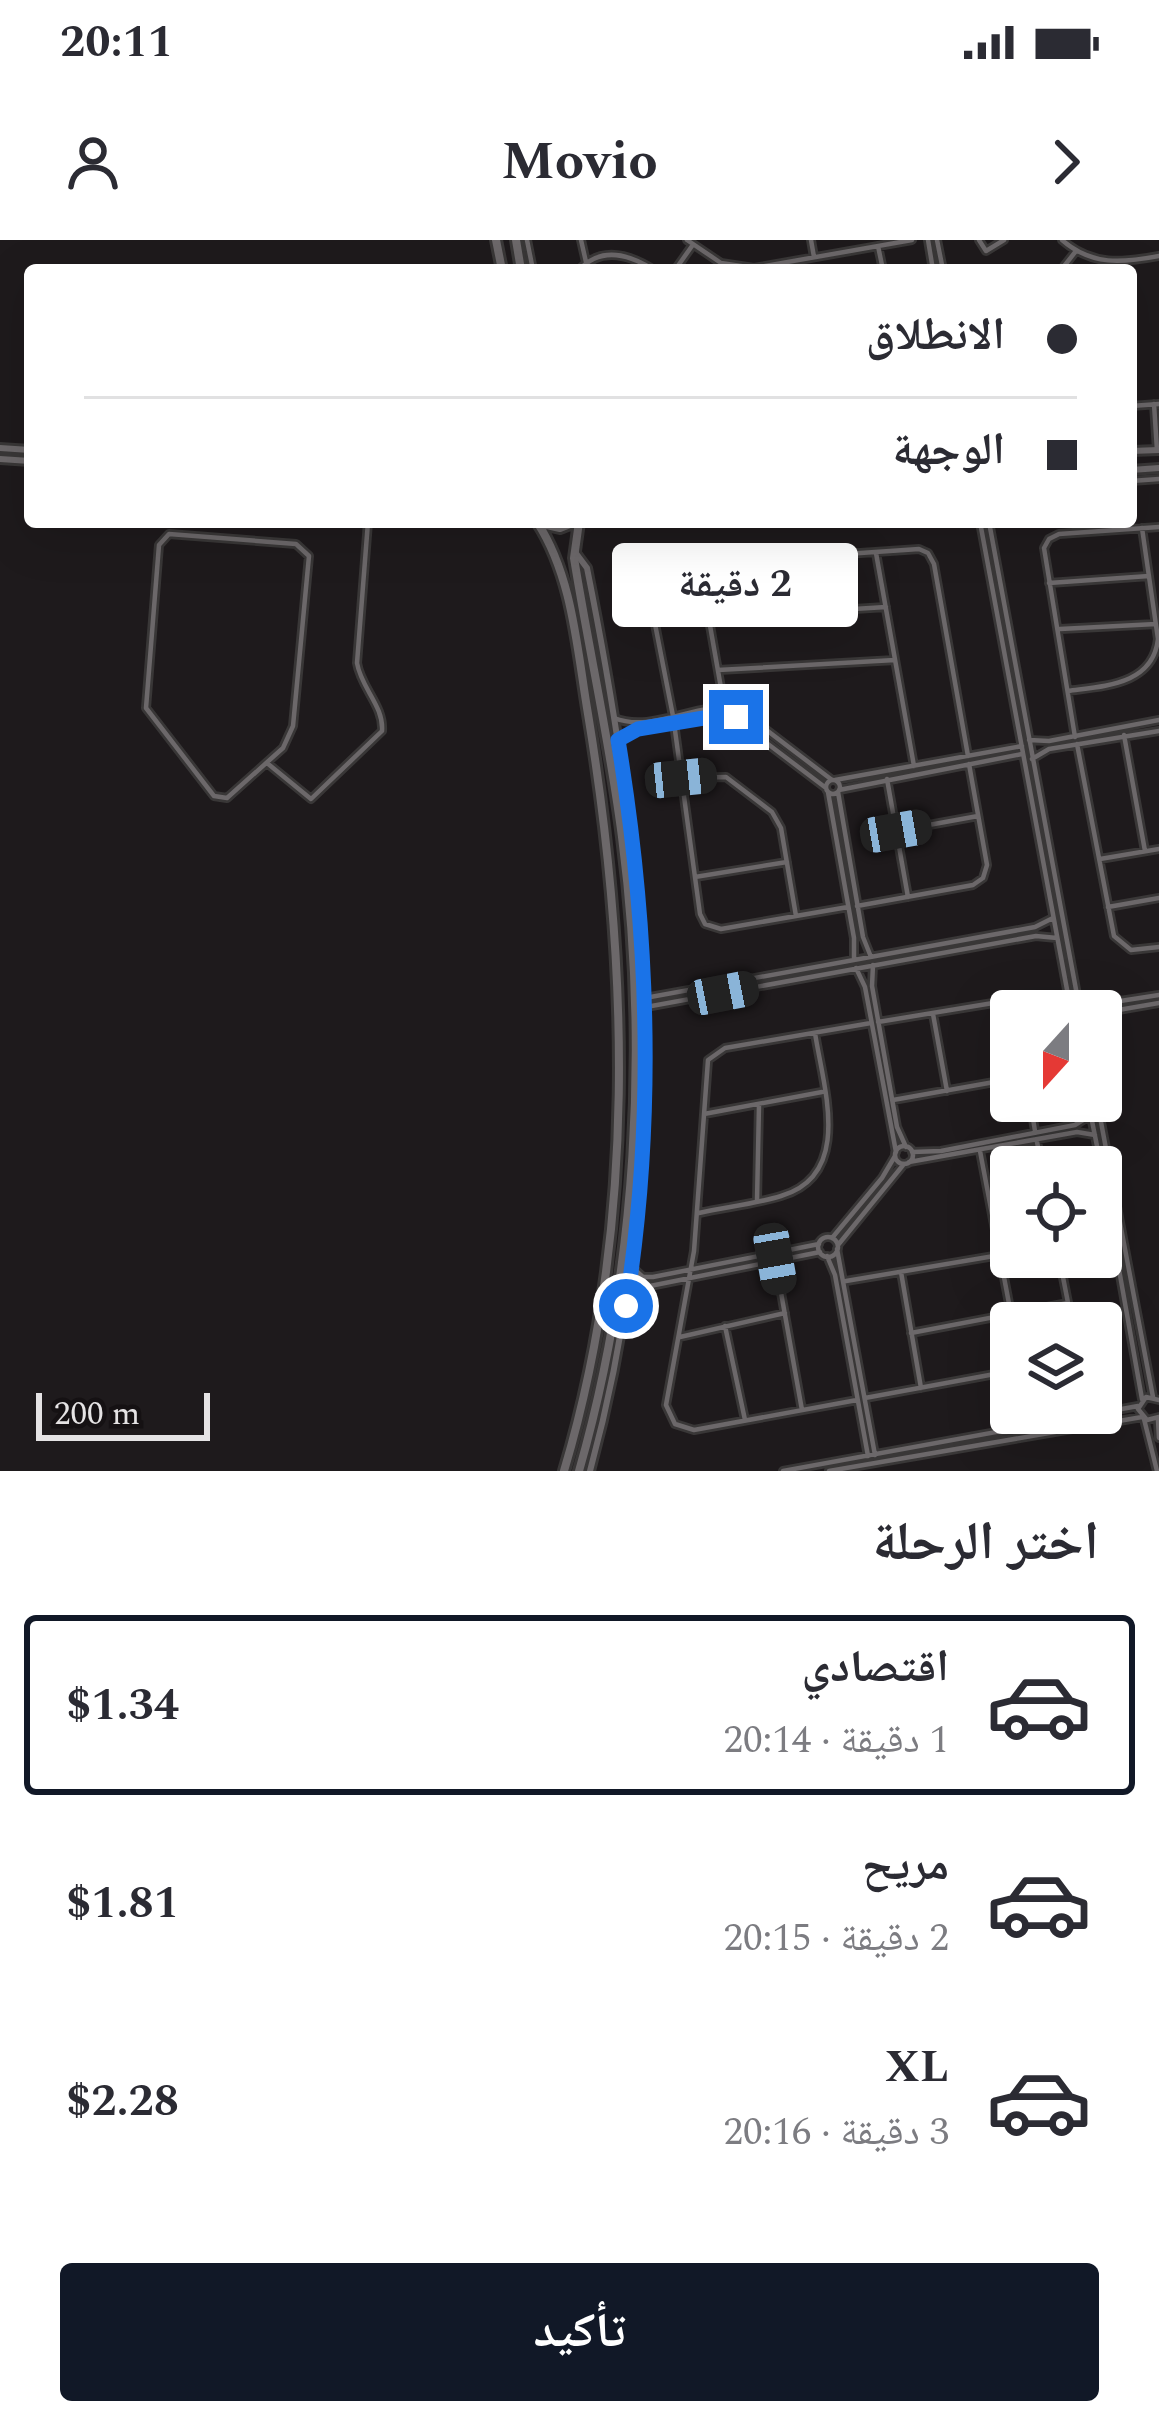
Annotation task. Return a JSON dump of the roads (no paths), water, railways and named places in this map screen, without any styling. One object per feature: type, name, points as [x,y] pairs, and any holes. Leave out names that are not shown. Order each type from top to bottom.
[{"type":"main road","points":[[541,528],[561,569],[608,842],[620,1004],[618,1113],[601,1292],[564,1471]]},
{"type":"main road","points":[[576,528],[574,551],[622,839],[634,993],[633,1114],[616,1294],[579,1471]]},
{"type":"main road","points":[[619,1088],[634,1088]]},
{"type":"main road","points":[[618,1113],[626,1109],[633,1114]]},
{"type":"street","points":[[581,240],[586,262],[620,255],[640,264]]},
{"type":"street","points":[[811,240],[814,257]]},
{"type":"street","points":[[768,264],[912,240]]},
{"type":"street","points":[[979,240],[986,251],[1004,240]]},
{"type":"street","points":[[1062,240],[1076,251],[1113,263],[1159,256]]},
{"type":"street","points":[[690,243],[725,264]]},
{"type":"street","points":[[878,246],[882,264]]},
{"type":"street","points":[[1066,264],[1076,251]]},
{"type":"street","points":[[1156,404],[1158,450]]},
{"type":"street","points":[[1159,527],[1054,536],[1044,553],[1113,932],[1120,944],[1136,950],[1159,946]]},
{"type":"street","points":[[267,764],[310,799],[382,730],[382,716],[361,680],[357,663],[368,528]]},
{"type":"street","points":[[981,528],[1029,740],[1076,990]]},
{"type":"street","points":[[990,528],[1022,750],[1067,990]]},
{"type":"street","points":[[1068,691],[1123,683],[1155,655],[1156,624],[1142,528]]},
{"type":"street","points":[[165,536],[296,544],[308,552],[295,718],[283,748],[267,764],[229,796],[217,797],[148,712],[159,545],[165,536]]},
{"type":"street","points":[[848,907],[721,929],[710,927],[700,914],[673,720],[647,579],[660,565],[919,549],[933,560],[987,865],[983,878],[973,885],[857,906]]},
{"type":"street","points":[[574,551],[587,568],[618,740],[635,859],[645,1002],[643,1143],[632,1268],[590,1471]]},
{"type":"street","points":[[876,551],[914,766]]},
{"type":"street","points":[[699,563],[724,707]]},
{"type":"street","points":[[1049,583],[1149,576]]},
{"type":"street","points":[[709,618],[886,607]]},
{"type":"street","points":[[1057,629],[1156,624]]},
{"type":"street","points":[[718,670],[896,660]]},
{"type":"street","points":[[618,740],[638,729],[724,707],[748,714],[834,780],[839,791],[857,906],[872,961],[875,1022],[896,1154],[832,1238],[823,1239],[822,1251],[834,1270],[873,1462]]},
{"type":"street","points":[[614,718],[636,723],[736,717],[827,790],[839,791],[1022,750]]},
{"type":"street","points":[[1029,740],[1124,735],[1159,725]]},
{"type":"street","points":[[1032,759],[1076,740],[1159,725]]},
{"type":"street","points":[[1124,735],[1145,851]]},
{"type":"street","points":[[632,1268],[648,1277],[691,1273],[837,1247],[907,1163],[909,1150],[898,1132],[875,1022],[855,964],[827,790],[834,780],[968,760]]},
{"type":"street","points":[[681,778],[722,776],[777,819],[796,916]]},
{"type":"street","points":[[887,779],[908,897]]},
{"type":"street","points":[[896,831],[978,816]]},
{"type":"street","points":[[1100,860],[1159,849]]},
{"type":"street","points":[[695,878],[787,862]]},
{"type":"street","points":[[1043,865],[1052,862]]},
{"type":"street","points":[[1108,907],[1159,898]]},
{"type":"street","points":[[645,1002],[1014,935],[1053,917]]},
{"type":"street","points":[[1014,935],[1057,938]]},
{"type":"street","points":[[1122,1002],[1159,999]]},
{"type":"street","points":[[1122,1008],[1159,999]]},
{"type":"street","points":[[990,1003],[716,1052],[706,1065],[691,1273],[666,1405],[670,1418],[694,1430],[990,1375]]},
{"type":"street","points":[[933,1012],[947,1090]]},
{"type":"street","points":[[697,1213],[794,1191],[819,1168],[830,1135],[815,1033]]},
{"type":"street","points":[[892,1100],[990,1083]]},
{"type":"street","points":[[704,1114],[824,1091]]},
{"type":"street","points":[[757,1201],[759,1104]]},
{"type":"street","points":[[1034,1122],[1038,1146]]},
{"type":"street","points":[[896,1154],[907,1163],[980,1151],[1080,1122]]},
{"type":"street","points":[[1092,1122],[1097,1146]]},
{"type":"street","points":[[829,1471],[1156,1398],[1101,1122]]},
{"type":"street","points":[[896,1154],[1077,1132],[1095,1135]]},
{"type":"street","points":[[980,1151],[990,1203]]},
{"type":"street","points":[[832,1238],[861,1399]]},
{"type":"street","points":[[1122,1251],[1126,1250]]},
{"type":"street","points":[[628,1297],[691,1273],[822,1251]]},
{"type":"street","points":[[843,1281],[990,1257]]},
{"type":"street","points":[[775,1259],[802,1410]]},
{"type":"street","points":[[901,1272],[921,1388]]},
{"type":"street","points":[[1121,1278],[1140,1402],[1157,1471]]},
{"type":"street","points":[[680,1337],[785,1313]]},
{"type":"street","points":[[911,1333],[990,1318]]},
{"type":"street","points":[[725,1326],[746,1420]]},
{"type":"street","points":[[963,1444],[1143,1418],[1158,1418],[1159,1438]]},
{"type":"street","points":[[787,1471],[873,1462]]}]
